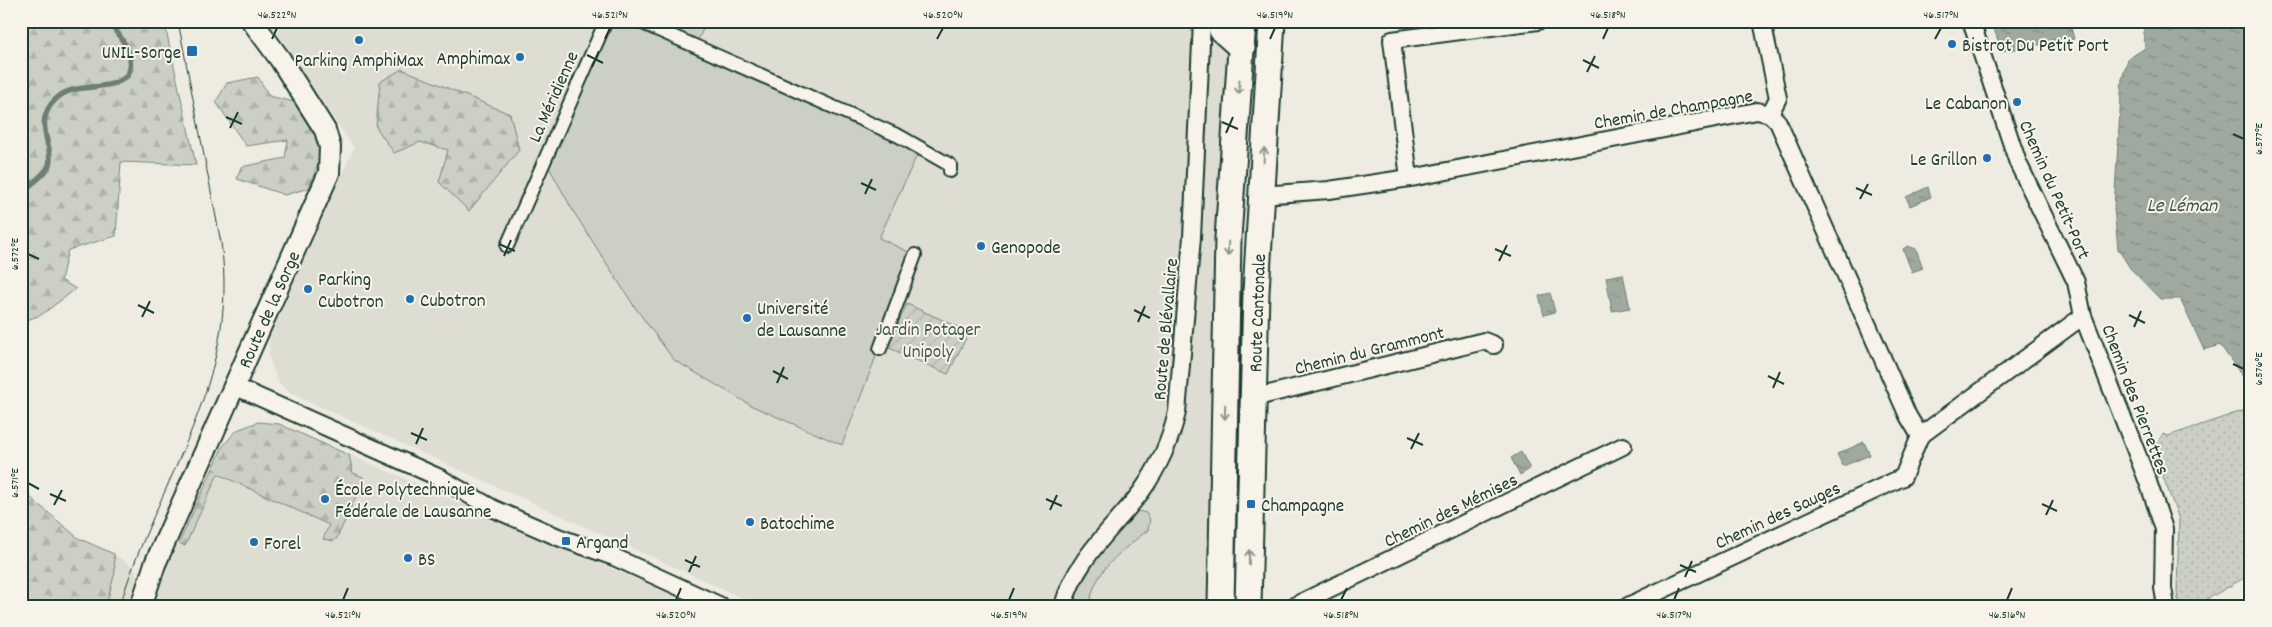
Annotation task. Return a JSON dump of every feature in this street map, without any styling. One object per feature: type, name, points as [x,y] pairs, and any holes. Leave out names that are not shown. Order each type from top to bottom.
[{"type":"main road","points":[[1220,21],[1222,30],[1242,48]]},
{"type":"main road","name":"Route Cantonale","points":[[1221,606],[1228,238],[1243,21]]},
{"type":"main road","points":[[1262,21],[1260,71],[1267,107]]},
{"type":"main road","name":"Route Cantonale","points":[[1248,606],[1258,240],[1272,21]]},
{"type":"street","name":"Route de la Sorge","points":[[141,606],[155,564],[326,180],[330,159],[326,130],[280,59],[252,21]]},
{"type":"street","name":"La Méridienne","points":[[507,246],[606,21]]},
{"type":"street","points":[[638,21],[900,136],[950,165],[950,170]]},
{"type":"street","name":"Route de Blévallaire","points":[[1063,606],[1071,584],[1083,561],[1142,490],[1172,435],[1177,412],[1192,237],[1202,21]]},
{"type":"street","points":[[1409,178],[1392,40],[1538,21]]},
{"type":"street","points":[[1762,21],[1778,98],[1770,114]]},
{"type":"street","name":"Chemin du Petit-Port","points":[[1971,21],[2018,163],[2076,282],[2083,316]]},
{"type":"street","name":"Chemin de Champagne","points":[[1262,195],[1329,190],[1409,178],[1757,111],[1770,114],[1778,122],[1908,416],[1920,436]]},
{"type":"street","points":[[880,349],[915,254]]},
{"type":"street","name":"Chemin des Pierrettes","points":[[1920,436],[2083,316],[2132,436],[2164,529],[2163,588],[2166,606]]},
{"type":"street","name":"Chemin du Grammont","points":[[1253,398],[1484,341],[1494,345]]},
{"type":"street","points":[[234,386],[440,478],[492,508],[558,537],[614,558],[721,606]]},
{"type":"street","name":"Chemin des Sauges","points":[[1628,606],[1903,477],[1920,436]]},
{"type":"street","name":"Chemin des Mémises","points":[[1294,606],[1623,446]]},
{"type":"shaded area","name":"Université de Lausanne","points":[[267,21],[1216,21],[1227,49],[1215,270],[1214,606],[760,606],[290,393],[278,382],[269,358],[270,337],[354,148]]},
{"type":"shaded area","name":"École Polytechnique Fédérale de Lausanne","points":[[258,422],[279,424],[698,606],[153,606],[159,585],[223,446],[237,430]]},
{"type":"shaded area","points":[[114,554],[135,568],[137,577],[128,606],[106,606],[115,572]]},
{"type":"green space","points":[[26,21],[164,21],[196,165],[121,162],[116,236],[68,250],[61,280],[76,289],[41,315],[21,322],[21,48]]},
{"type":"green space","points":[[606,21],[707,21],[695,46],[899,136],[917,155],[879,238],[915,255],[842,445],[752,406],[674,360],[634,306],[573,211],[545,160]]},
{"type":"green space","points":[[402,69],[510,114],[519,150],[469,211],[439,182],[448,150],[420,142],[394,153],[376,127],[380,82]]},
{"type":"green space","points":[[258,77],[269,96],[295,102],[301,111],[317,123],[325,145],[309,188],[285,195],[237,179],[241,167],[285,158],[288,140],[246,146],[216,102],[227,83]]},
{"type":"green space","name":"Jardin Potager Unipoly","points":[[907,304],[969,332],[948,374],[887,347]]},
{"type":"green space","points":[[2251,408],[2251,574],[2195,606],[2179,606],[2177,592],[2179,519],[2153,450],[2163,434],[2168,436]]},
{"type":"green space","points":[[258,422],[279,424],[349,455],[353,473],[363,477],[363,481],[337,538],[334,541],[323,539],[329,525],[218,474],[185,546],[179,543],[223,446],[237,430]]},
{"type":"green space","points":[[21,482],[31,498],[78,538],[114,554],[115,572],[106,606],[21,606]]},
{"type":"green space","points":[[1138,511],[1146,513],[1150,519],[1148,530],[1120,553],[1103,572],[1092,593],[1090,606],[1073,606],[1083,579],[1098,554],[1127,520]]},
{"type":"water","points":[[1991,21],[2069,21],[2074,39],[2002,51]]},
{"type":"water","name":"Le Léman","points":[[2143,21],[2251,21],[2251,388],[2220,345],[2204,350],[2180,299],[2160,299],[2130,268],[2118,249],[2114,208],[2122,79],[2128,59],[2145,48]]},
{"type":"water","points":[[1928,187],[1931,197],[1910,206],[1906,197]]},
{"type":"water","points":[[1908,246],[1916,249],[1923,268],[1912,272],[1903,249]]},
{"type":"water","points":[[1623,274],[1630,308],[1612,311],[1606,277]]},
{"type":"water","points":[[1550,293],[1555,312],[1544,315],[1539,296]]},
{"type":"water","points":[[1864,442],[1870,455],[1843,466],[1837,454]]},
{"type":"water","points":[[1521,452],[1530,469],[1520,475],[1511,458]]},
{"type":"waterway","points":[[21,193],[40,177],[49,165],[50,158],[44,125],[45,116],[56,99],[64,93],[82,88],[111,84],[120,81],[128,75],[130,68],[129,53],[109,21]]},
{"type":"waterway","points":[[21,572],[24,584],[24,606]]},
{"type":"tram line","points":[[120,606],[136,560],[192,429],[208,385],[219,341],[224,293],[221,243],[178,21]]},
{"type":"place","name":"Parking AmphiMax","points":[[359,40]]},
{"type":"place","name":"Bistrot Du Petit Port","points":[[1952,44]]},
{"type":"place","name":"UNIL-Sorge","points":[[192,51]]},
{"type":"place","name":"Amphimax","points":[[520,57]]},
{"type":"place","name":"Le Cabanon","points":[[2017,102]]},
{"type":"place","name":"Le Grillon","points":[[1987,158]]},
{"type":"place","name":"Genopode","points":[[981,246]]},
{"type":"place","name":"Parking Cubotron","points":[[308,289]]},
{"type":"place","name":"Cubotron","points":[[410,299]]},
{"type":"place","name":"Université de Lausanne","points":[[747,318]]},
{"type":"place","name":"École Polytechnique Fédérale de Lausanne","points":[[325,499]]},
{"type":"place","name":"Champagne","points":[[1251,504]]},
{"type":"place","name":"Batochime","points":[[750,522]]},
{"type":"place","name":"Argand","points":[[566,541]]},
{"type":"place","name":"Forel","points":[[254,542]]},
{"type":"place","name":"BS","points":[[408,558]]}]
